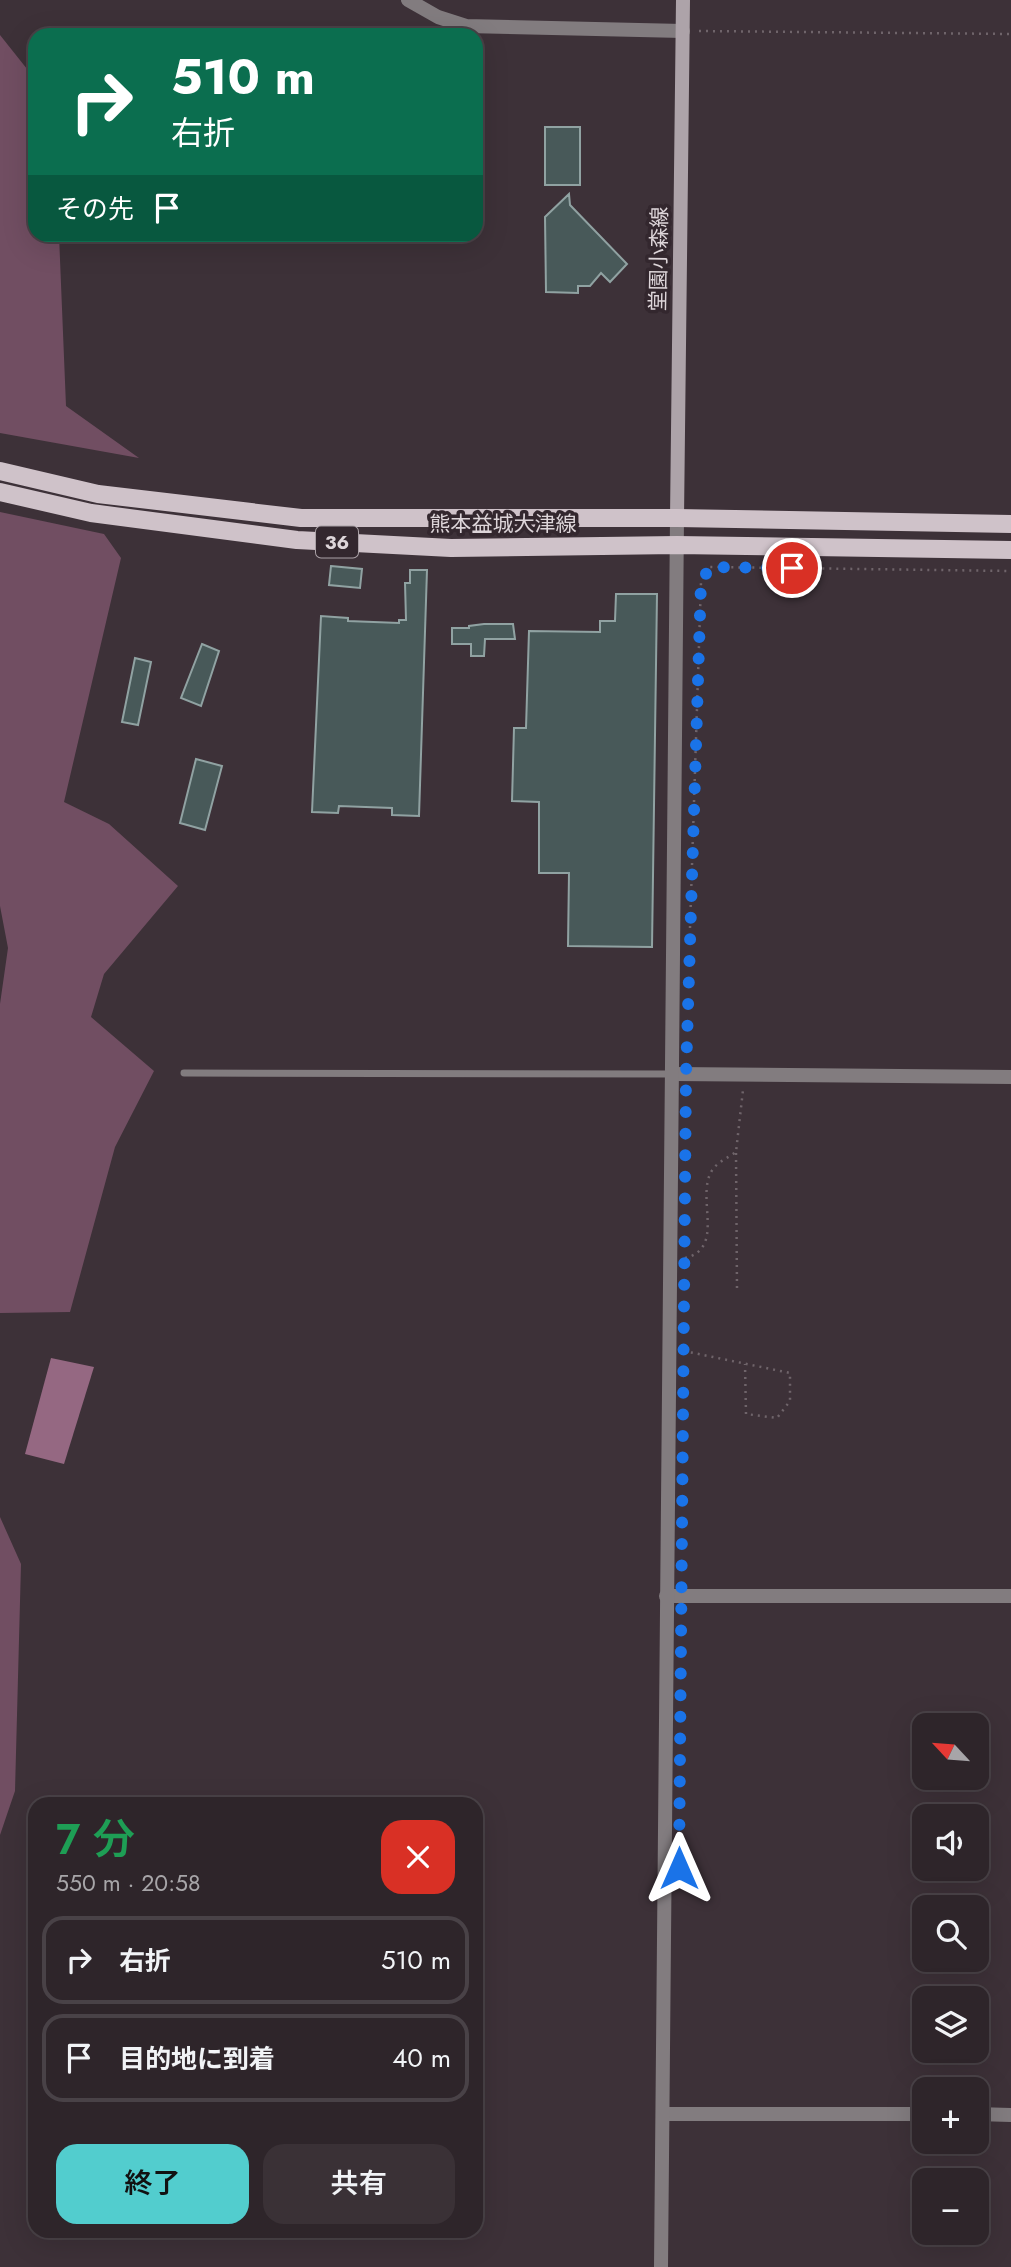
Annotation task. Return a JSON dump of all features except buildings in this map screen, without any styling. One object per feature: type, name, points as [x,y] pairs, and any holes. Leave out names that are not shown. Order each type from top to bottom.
[{"type":"main road","name":"堂園小森線","points":[[677,518],[684,0]]},
{"type":"main road","name":"熊本益城大津線","points":[[0,471],[98,494],[301,518],[677,518],[1011,524]]},
{"type":"main road","name":"熊本益城大津線","points":[[0,492],[91,513],[297,540],[452,548],[677,545],[1011,550]]},
{"type":"street","points":[[408,0],[438,17],[466,26],[683,31]]},
{"type":"street","points":[[661,2267],[670,1348],[679,1259],[673,1074],[677,518]]},
{"type":"street","points":[[673,1074],[1011,1077]]},
{"type":"street","points":[[666,1596],[1011,1596]]},
{"type":"street","points":[[663,2114],[912,2114]]},
{"type":"street","points":[[989,2115],[1011,2115]]},
{"type":"lane","points":[[184,1073],[673,1074]]},
{"type":"path","points":[[683,31],[1011,34]]},
{"type":"path","points":[[690,938],[701,582],[710,567],[1011,570]]},
{"type":"path","points":[[737,1290],[736,1152],[740,1099],[747,1076]]},
{"type":"path","points":[[679,1259],[696,1255],[704,1248],[708,1234],[709,1180],[713,1169],[736,1152]]},
{"type":"path","points":[[679,1259],[686,1245]]},
{"type":"path","points":[[670,1348],[790,1373],[790,1401],[777,1418],[746,1414],[746,1364]]},
{"type":"shaded area","points":[[0,35],[28,70],[28,242],[59,242],[66,406],[139,458],[0,433]]},
{"type":"shaded area","points":[[0,512],[104,534],[121,558],[64,802],[109,824],[178,886],[104,974],[91,1017],[154,1071],[115,1147],[70,1312],[0,1313],[0,1004],[8,948],[0,906]]},
{"type":"shaded area","points":[[51,1358],[94,1367],[64,1464],[25,1454]]},
{"type":"shaded area","points":[[0,1517],[21,1564],[15,1791],[0,1835]]},
{"type":"route","points":[[679,1868],[686,1074],[701,582],[710,567],[792,568]]}]
